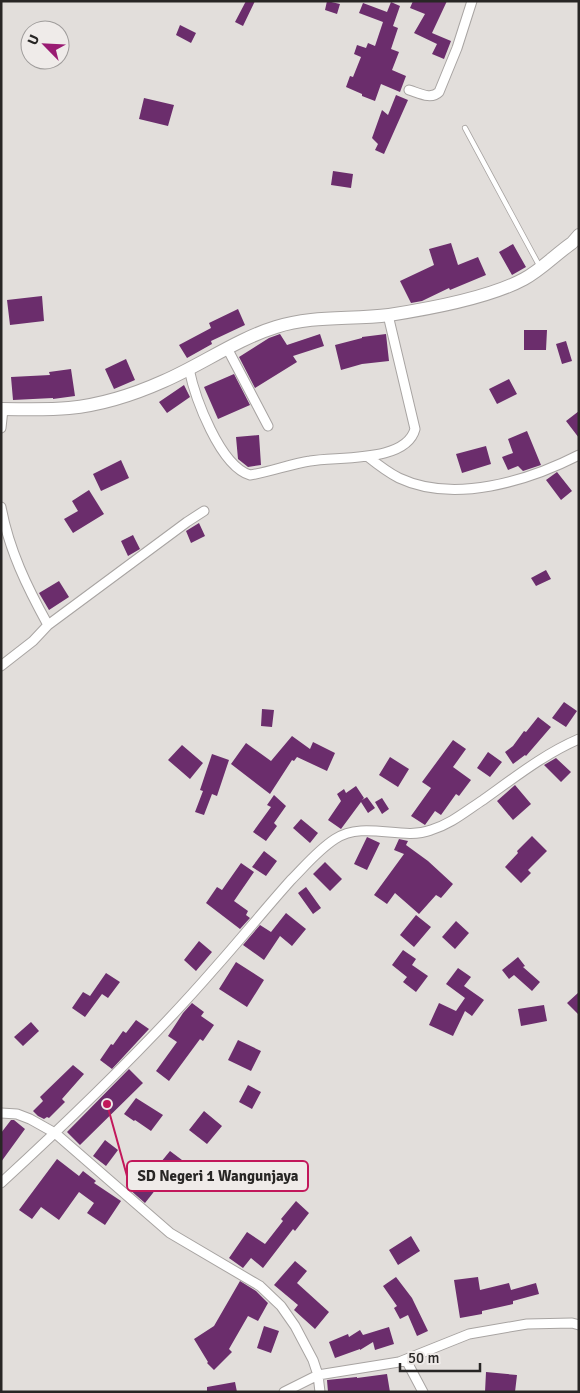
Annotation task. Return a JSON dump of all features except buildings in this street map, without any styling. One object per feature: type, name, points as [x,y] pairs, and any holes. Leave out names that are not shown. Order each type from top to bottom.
[{"type":"main road","points":[[2,409],[70,408],[112,400],[162,382],[228,348],[275,327],[301,321],[335,317],[388,315],[492,292],[524,278],[572,243],[579,235]]},
{"type":"street","points":[[409,90],[429,96],[436,95],[439,92],[454,56],[472,1]]},
{"type":"street","points":[[189,369],[205,419],[218,442],[235,467],[250,476],[294,464],[333,458],[367,456],[397,449],[408,442],[413,436],[415,429],[388,315]]},
{"type":"street","points":[[228,348],[268,426]]},
{"type":"street","points":[[1,428],[2,409]]},
{"type":"street","points":[[367,456],[400,478],[442,488],[462,489],[487,488],[556,467],[579,455]]},
{"type":"street","points":[[1,507],[6,532],[17,566],[48,626]]},
{"type":"street","points":[[1,666],[48,626],[204,511]]},
{"type":"street","points":[[1,1183],[55,1133],[148,1040],[214,969],[263,911],[318,851],[337,838],[354,832],[386,831],[412,833],[429,831],[450,823],[550,753],[579,739]]},
{"type":"street","points":[[1,1112],[17,1114],[30,1119],[55,1133],[170,1233],[260,1286],[281,1306],[295,1326],[313,1360],[320,1392]]},
{"type":"street","points":[[284,1392],[318,1376],[387,1366],[469,1334],[527,1324],[572,1322],[579,1325]]},
{"type":"street","points":[[406,1360],[424,1392]]},
{"type":"lane","points":[[465,128],[540,267]]},
{"type":"place","name":"SD Negeri 1 Wangunjaya","points":[[107,1104]]}]
